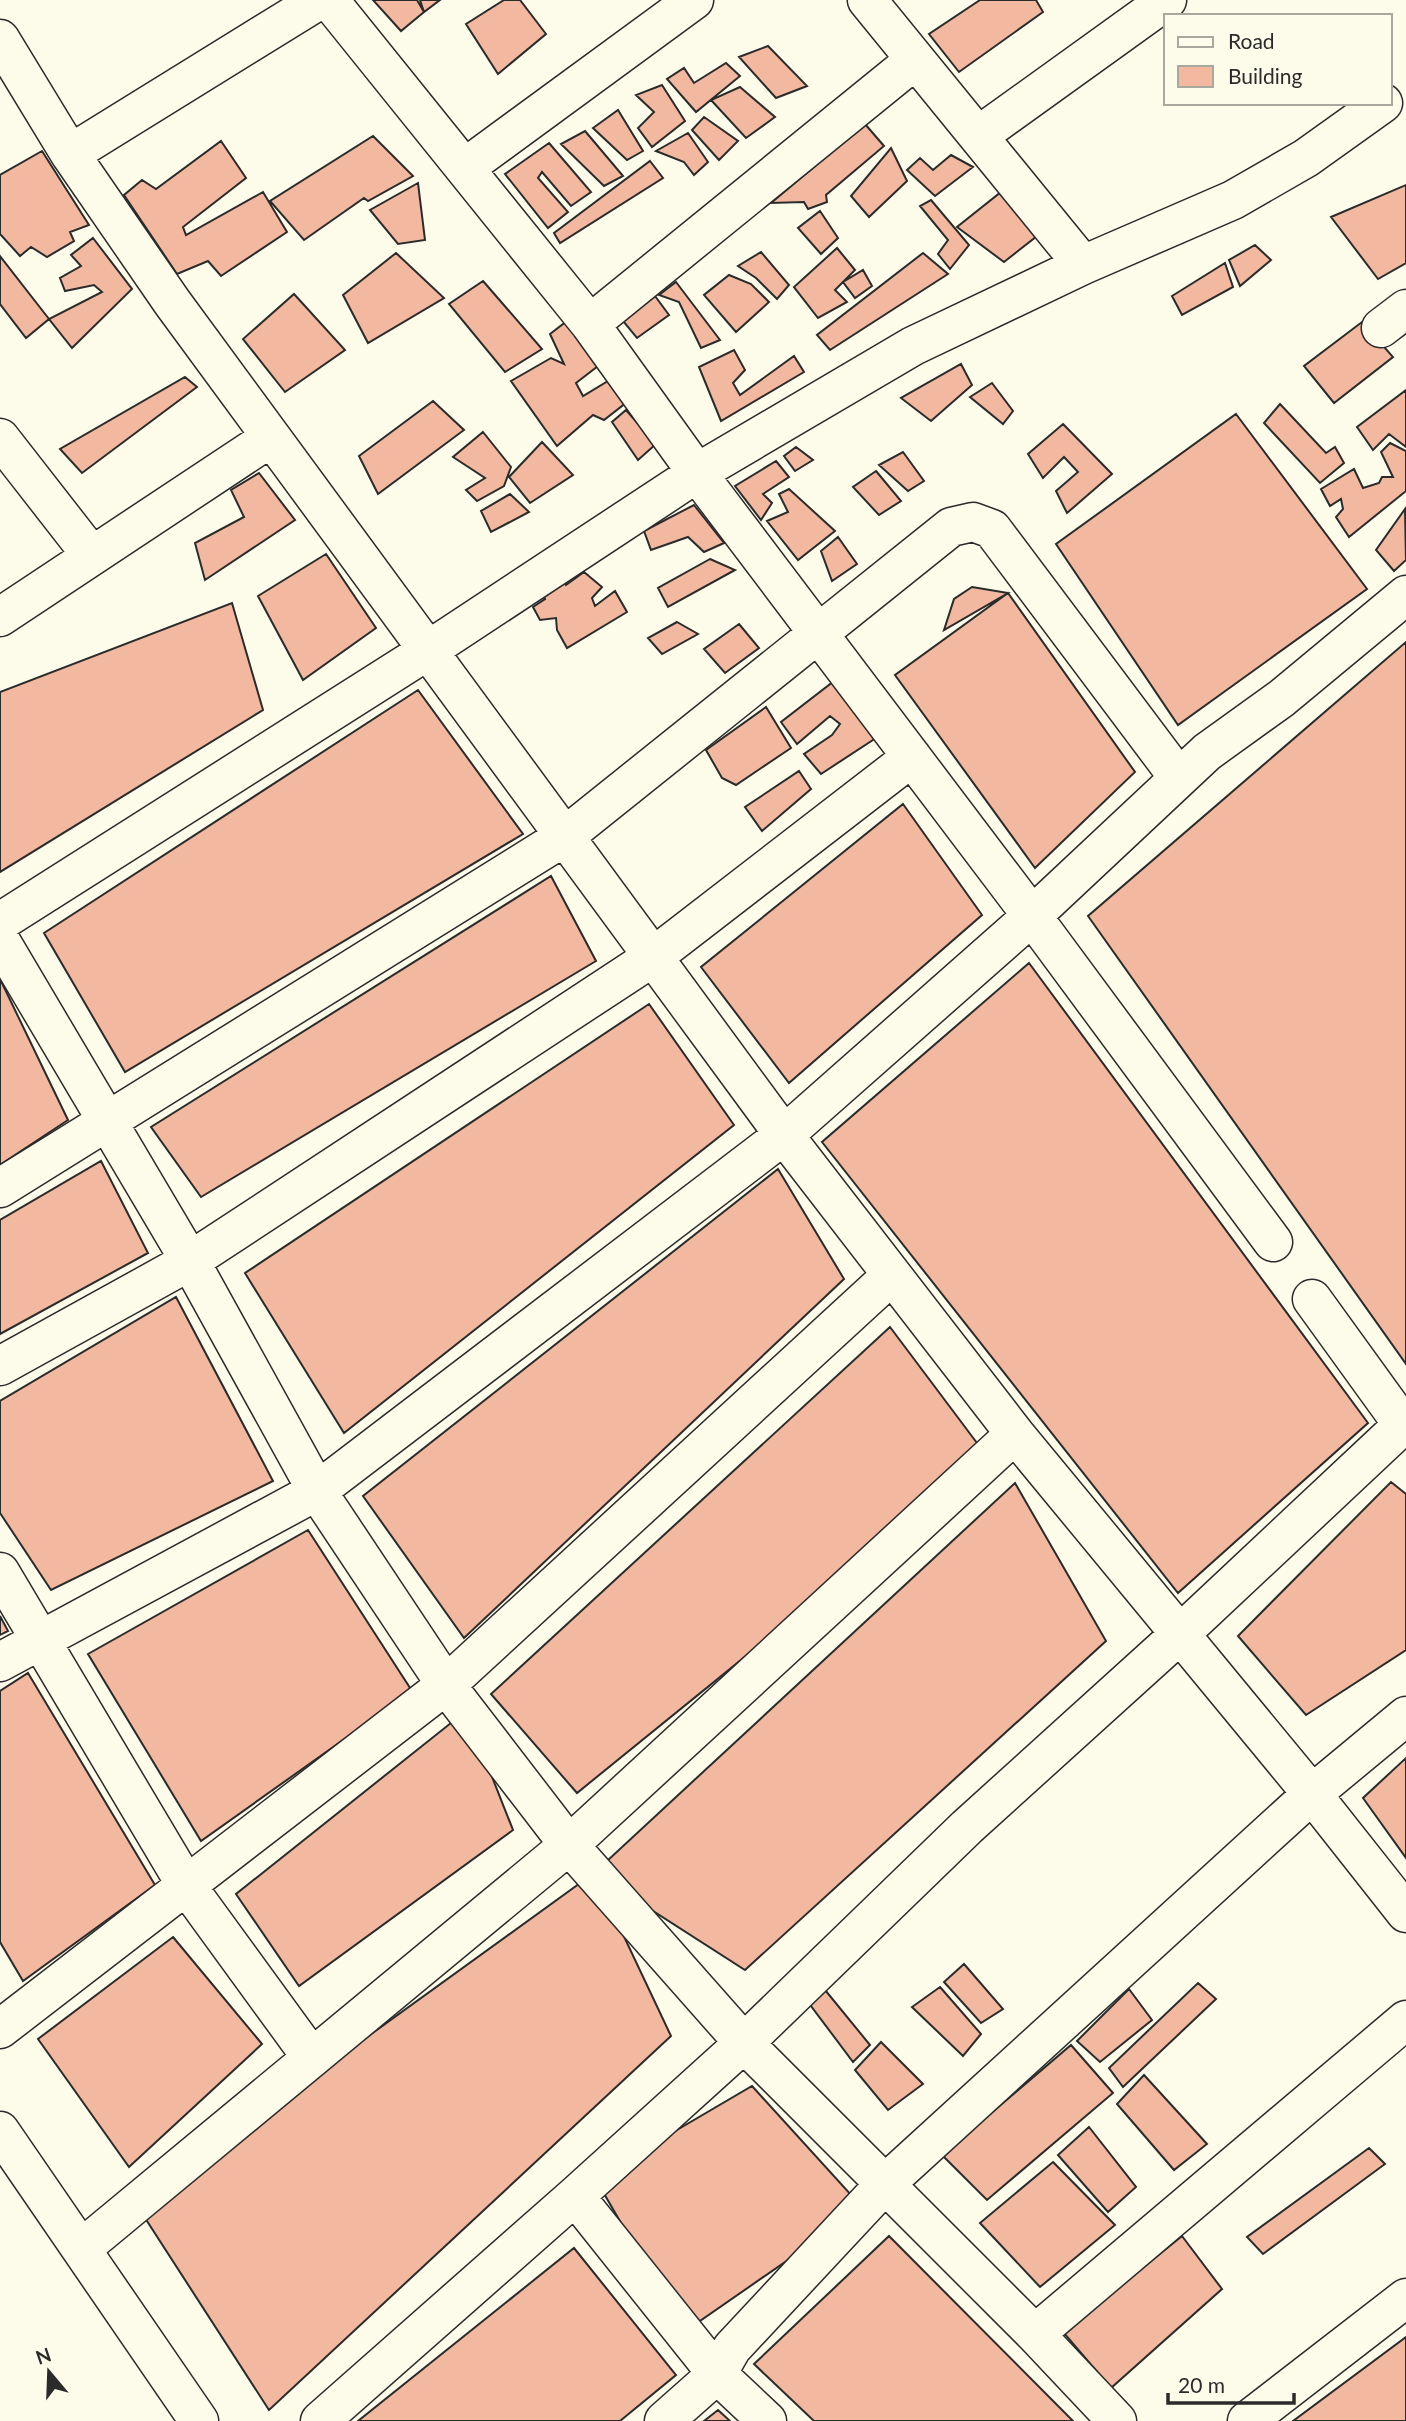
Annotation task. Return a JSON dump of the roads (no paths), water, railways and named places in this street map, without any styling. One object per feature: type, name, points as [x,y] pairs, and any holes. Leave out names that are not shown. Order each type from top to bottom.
[{"type":"street","points":[[70,154],[319,0]]},
{"type":"street","points":[[329,0],[590,324],[697,473],[1032,916],[1273,1242]]},
{"type":"street","points":[[466,167],[694,0]]},
{"type":"street","points":[[867,0],[1083,265]]},
{"type":"street","points":[[978,136],[1167,0]]},
{"type":"street","points":[[0,39],[70,154],[172,302],[784,1135],[1015,1434],[1312,1794],[1406,1913]]},
{"type":"street","points":[[590,324],[915,60]]},
{"type":"street","points":[[0,922],[426,651],[697,473],[914,346],[1083,265],[1233,200],[1306,158],[1380,105]]},
{"type":"street","points":[[0,438],[92,556]]},
{"type":"street","points":[[0,617],[270,438]]},
{"type":"street","points":[[0,1188],[564,837],[951,527],[973,522],[992,529],[1179,778]]},
{"type":"street","points":[[0,1662],[317,1491],[784,1135],[1032,916],[1207,752],[1282,698],[1406,595]]},
{"type":"street","points":[[0,1366],[190,1261],[653,957],[912,757]]},
{"type":"street","points":[[0,940],[190,1261],[317,1491],[446,1685],[569,1845],[744,2043],[1035,2334],[1117,2421]]},
{"type":"street","points":[[0,2029],[446,1685],[892,1275]]},
{"type":"street","points":[[320,2421],[744,2043],[967,1827],[1405,1425],[1312,1299]]},
{"type":"street","points":[[81,2249],[569,1845],[1015,1434]]},
{"type":"street","points":[[0,1572],[186,1885],[312,2058]]},
{"type":"street","points":[[664,2421],[717,2374],[732,2348],[885,2184],[1312,1794],[1406,1716]]},
{"type":"street","points":[[1035,2334],[1406,2020]]},
{"type":"street","points":[[0,2131],[199,2421]]},
{"type":"street","points":[[575,2196],[717,2374],[767,2421]]},
{"type":"street","points":[[1247,2421],[1406,2298]]}]
